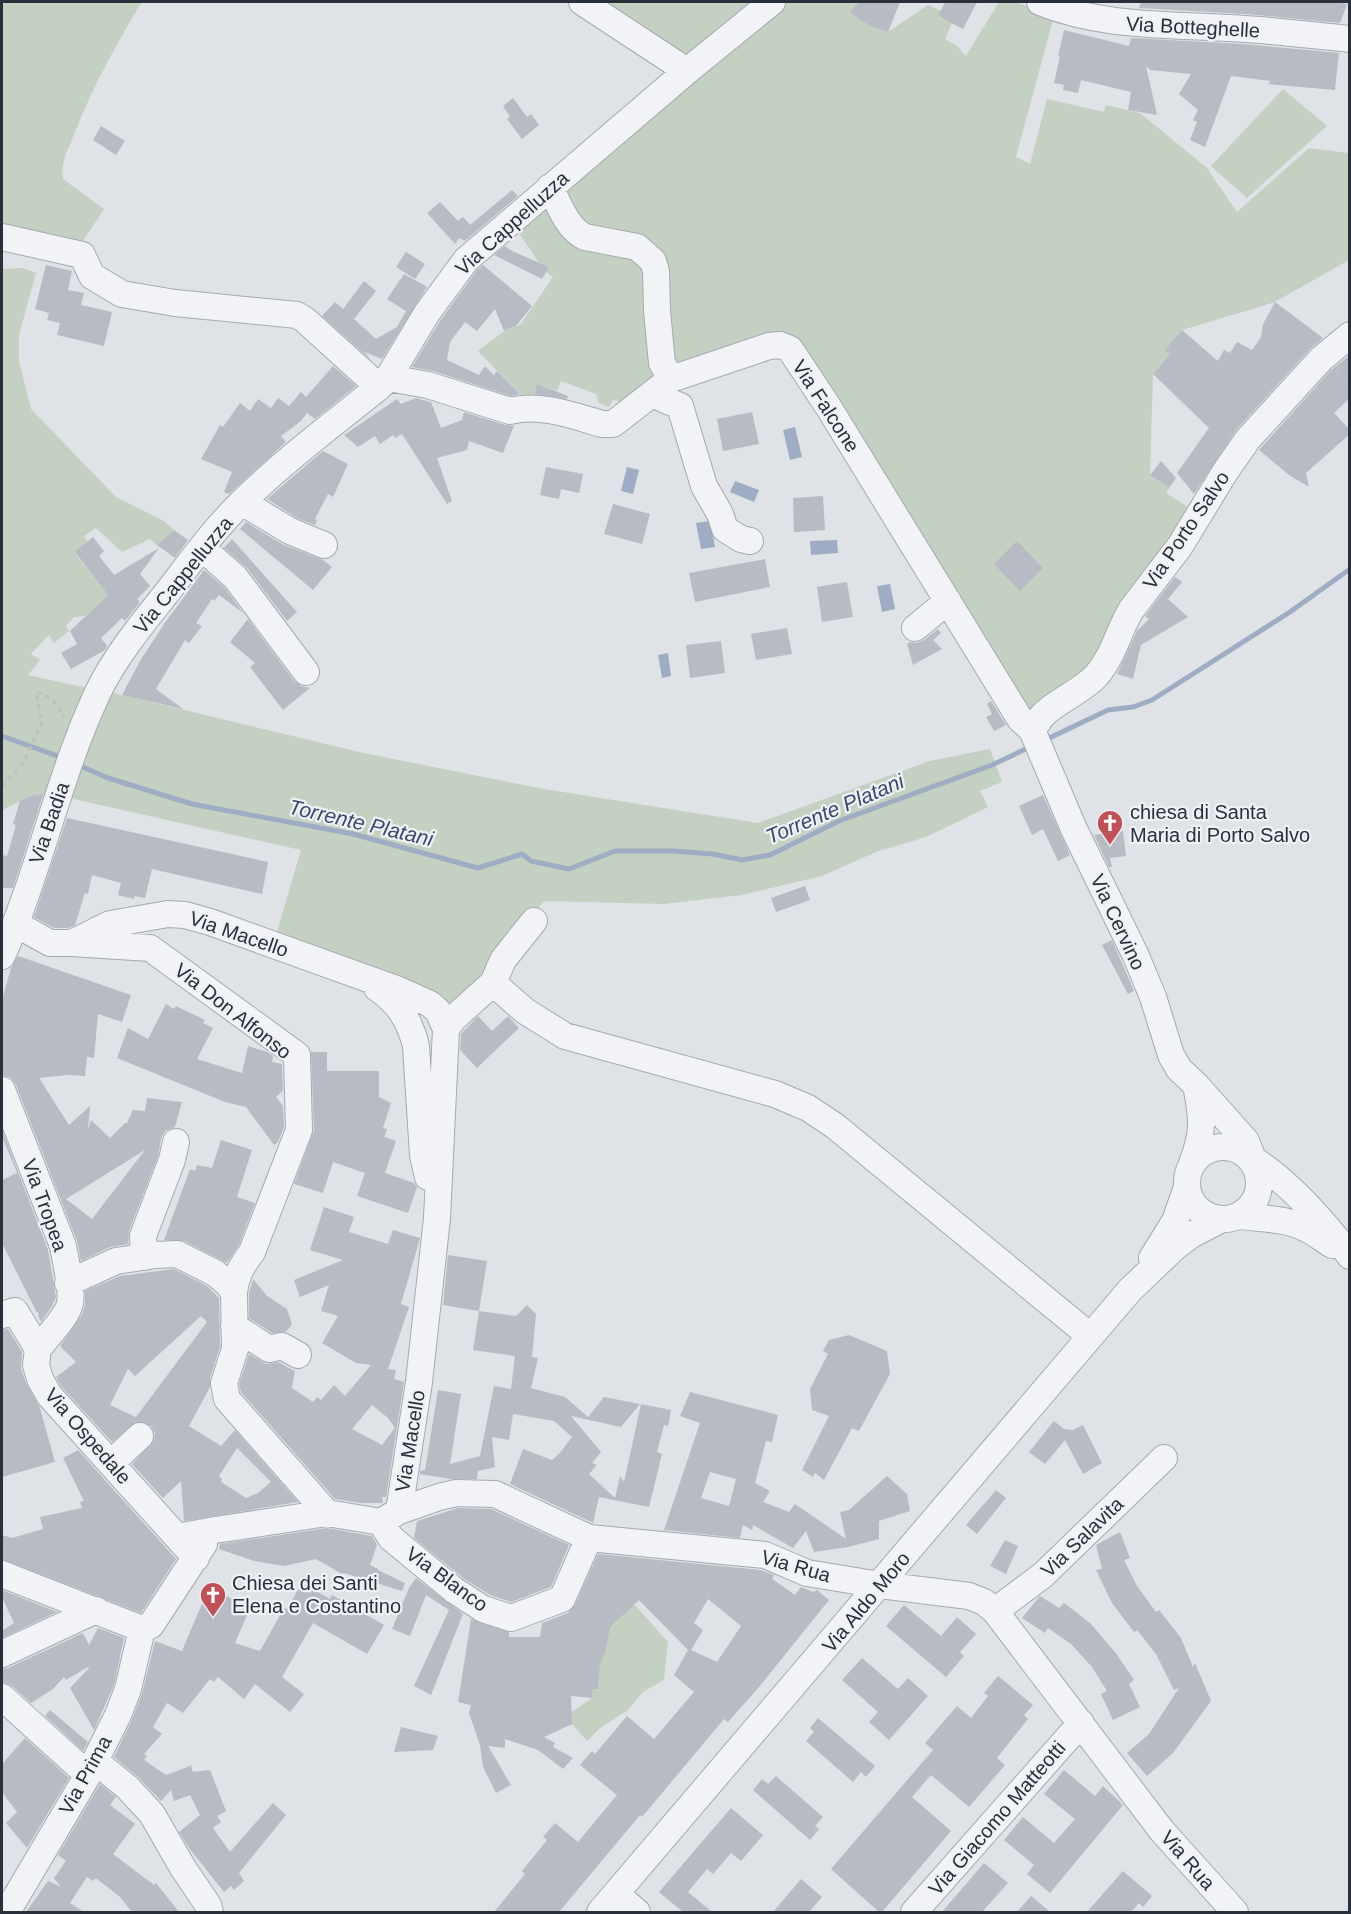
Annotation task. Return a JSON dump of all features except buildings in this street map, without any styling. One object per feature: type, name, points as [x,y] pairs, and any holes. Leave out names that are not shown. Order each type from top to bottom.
[{"type":"street","points":[[582,2],[687,71]]},
{"type":"street","name":"Via Cappelluzza","points":[[99,691],[125,647],[202,548],[242,502],[283,464],[383,383],[426,313],[466,260],[687,71],[772,2]]},
{"type":"street","name":"Via Botteghelle","points":[[1040,2],[1054,8],[1117,12],[1234,28],[1348,31]]},
{"type":"street","points":[[550,187],[578,234],[637,247],[653,261],[656,272],[662,363],[671,379]]},
{"type":"street","points":[[2,237],[82,255],[92,276],[122,294],[175,303],[297,315],[383,383]]},
{"type":"street","name":"Via Porto Salvo","points":[[1032,730],[1043,715],[1093,679],[1103,668],[1131,610],[1180,546],[1219,481],[1248,439],[1321,359],[1350,335]]},
{"type":"street","name":"Via Falcone","points":[[383,383],[428,385],[510,411],[537,408],[602,424],[613,424],[671,379],[769,346],[780,345],[790,349],[829,408],[1020,719],[1032,730]]},
{"type":"street","points":[[692,489],[663,399],[680,406],[704,486],[720,514],[724,529],[741,539],[750,541]]},
{"type":"street","points":[[242,502],[291,531],[324,545]]},
{"type":"street","points":[[202,548],[235,577],[306,672]]},
{"type":"street","points":[[915,628],[948,602]]},
{"type":"street","name":"Via Badia","points":[[2,956],[16,924],[79,738],[99,691]]},
{"type":"street","name":"Via Cervino","points":[[1032,730],[1073,827],[1136,956],[1171,1056],[1179,1069],[1246,1141],[1253,1161]]},
{"type":"street","name":"Via Macello","points":[[72,943],[110,924],[168,914],[185,915],[360,976]]},
{"type":"street","points":[[413,1032],[421,1022],[442,1020],[454,1009],[474,1001],[493,983],[503,960],[534,921]]},
{"type":"street","points":[[16,924],[50,943],[72,943]]},
{"type":"street","name":"Via Don Alfonso","points":[[72,943],[150,948],[297,1055],[299,1130],[252,1252],[235,1281],[235,1349],[224,1383],[227,1400],[327,1513]]},
{"type":"street","points":[[360,976],[430,1004],[442,1020],[432,1117]]},
{"type":"street","points":[[360,976],[390,997],[405,1014],[417,1046],[432,1117]]},
{"type":"street","points":[[493,983],[525,1011],[565,1036],[775,1094],[808,1108],[835,1126],[1090,1336]]},
{"type":"street","points":[[1130,1290],[1165,1240],[1182,1204],[1199,1144],[1202,1119],[1196,1085]]},
{"type":"street","name":"Via Tropea","points":[[2,1090],[63,1246],[71,1301],[67,1311],[38,1349]]},
{"type":"street","name":"Via Macello","points":[[390,1516],[419,1382],[437,1218],[423,1155],[432,1117]]},
{"type":"street","points":[[144,1257],[143,1236],[172,1160],[176,1142]]},
{"type":"street","points":[[1217,1147],[1233,1148],[1269,1170],[1325,1223],[1350,1256],[1307,1228],[1292,1223],[1271,1219],[1204,1215],[1192,1203],[1189,1176],[1202,1154],[1217,1147]]},
{"type":"street","points":[[1130,1290],[1183,1241],[1248,1211],[1258,1195],[1259,1176],[1253,1161]]},
{"type":"street","points":[[68,1282],[116,1261],[177,1254],[214,1273],[228,1284],[234,1293]]},
{"type":"street","name":"Via Aldo Moro","points":[[608,1903],[1130,1290]]},
{"type":"street","name":"Via Ospedale","points":[[2,1315],[15,1311],[38,1349],[36,1365],[40,1379],[49,1395],[196,1558]]},
{"type":"street","points":[[234,1326],[269,1349],[282,1346],[298,1355]]},
{"type":"street","points":[[111,1463],[140,1436]]},
{"type":"street","name":"Via Salavita","points":[[995,1611],[1043,1575],[1164,1458]]},
{"type":"street","name":"Via Rua","points":[[390,1516],[439,1497],[456,1493],[495,1494],[589,1538],[765,1555],[807,1573],[880,1586],[969,1596],[984,1602],[995,1611],[1162,1830],[1229,1911]]},
{"type":"street","points":[[177,1537],[327,1513],[390,1516]]},
{"type":"street","name":"Via Blanco","points":[[390,1516],[391,1538],[454,1590],[483,1609],[511,1618],[562,1599],[589,1538]]},
{"type":"street","points":[[2,1574],[142,1629],[151,1625],[215,1530]]},
{"type":"street","points":[[2,1653],[96,1610]]},
{"type":"street","name":"Via Prima","points":[[7,1912],[91,1768],[118,1715],[128,1689],[142,1629]]},
{"type":"street","points":[[2,1697],[91,1768],[127,1787],[152,1814],[183,1869],[208,1905],[210,1912]]},
{"type":"street","name":"Via Giacomo Matteotti","points":[[914,1912],[1081,1723]]},
{"type":"street","points":[[608,1903],[637,1912]]},
{"type":"path","points":[[2,786],[24,762],[42,722],[36,692],[50,696],[73,733],[79,738]]},
{"type":"green space","points":[[2,2],[142,2],[97,83],[64,162],[63,179],[104,209],[77,250],[2,233]]},
{"type":"green space","points":[[591,2],[756,2],[684,62]]},
{"type":"green space","points":[[783,2],[859,2],[849,12],[871,27],[888,32],[928,5],[941,11],[938,17],[952,23],[945,39],[956,45],[966,56],[999,2],[1016,2],[1054,16],[1016,157],[1030,164],[1047,99],[1104,112],[1106,105],[1140,113],[1207,168],[1237,212],[1309,148],[1349,153],[1349,260],[1275,302],[1182,330],[1170,354],[1153,374],[1150,475],[1169,488],[1166,493],[1194,511],[1080,683],[1024,715],[794,343],[675,368],[664,272],[586,228],[563,192]]},
{"type":"green space","points":[[1283,89],[1327,126],[1247,198],[1211,166]]},
{"type":"green space","points":[[550,202],[643,260],[657,374],[613,418],[619,401],[613,400],[609,407],[599,403],[596,394],[561,381],[557,391],[537,384],[533,396],[527,401],[478,351],[504,331],[520,325],[553,277],[546,272],[549,267],[539,263],[517,230]]},
{"type":"green space","points":[[23,268],[36,273],[19,335],[19,361],[31,409],[116,497],[164,521],[174,530],[157,545],[150,539],[122,552],[96,528],[84,536],[88,542],[75,553],[108,595],[86,616],[74,617],[66,626],[69,631],[54,643],[49,635],[31,654],[40,660],[28,675],[91,689],[46,796],[36,794],[2,810],[2,269]]},
{"type":"green space","points":[[110,692],[359,752],[544,789],[758,823],[930,761],[990,749],[1002,782],[980,791],[988,807],[926,837],[876,852],[822,876],[742,895],[663,904],[544,901],[463,999],[447,1003],[276,935],[301,850],[69,798]]},
{"type":"green space","points":[[634,1604],[668,1642],[664,1680],[643,1692],[628,1710],[600,1728],[587,1741],[572,1724],[572,1712],[592,1698],[593,1689],[598,1689],[599,1676],[593,1675],[605,1653],[607,1627]]},
{"type":"water","points":[[795,427],[802,457],[790,460],[783,430]]},
{"type":"water","points":[[627,467],[639,470],[633,494],[621,491]]},
{"type":"water","points":[[735,481],[759,490],[754,502],[730,492]]},
{"type":"water","points":[[710,521],[715,547],[701,549],[696,523]]},
{"type":"water","points":[[837,540],[838,553],[811,555],[810,541]]},
{"type":"water","points":[[890,584],[895,609],[882,612],[877,586]]},
{"type":"water","points":[[668,653],[671,676],[662,678],[658,655]]},
{"type":"waterway","name":"Torrente Platani","points":[[1043,741],[1108,710],[1133,707],[1152,700],[1290,612],[1350,569]]},
{"type":"waterway","name":"Torrente Platani","points":[[2,736],[63,758]]},
{"type":"waterway","name":"Torrente Platani","points":[[83,767],[108,778],[192,804],[353,834],[478,868],[522,854],[531,861],[569,869],[615,851],[673,851],[713,854],[742,860],[770,855],[839,821],[992,765],[1032,746]]},
{"type":"place","name":"chiesa di Santa Maria di Porto Salvo","points":[[1110,846]]},
{"type":"place","name":"Chiesa dei Santi Elena e Costantino","points":[[213,1618]]}]
